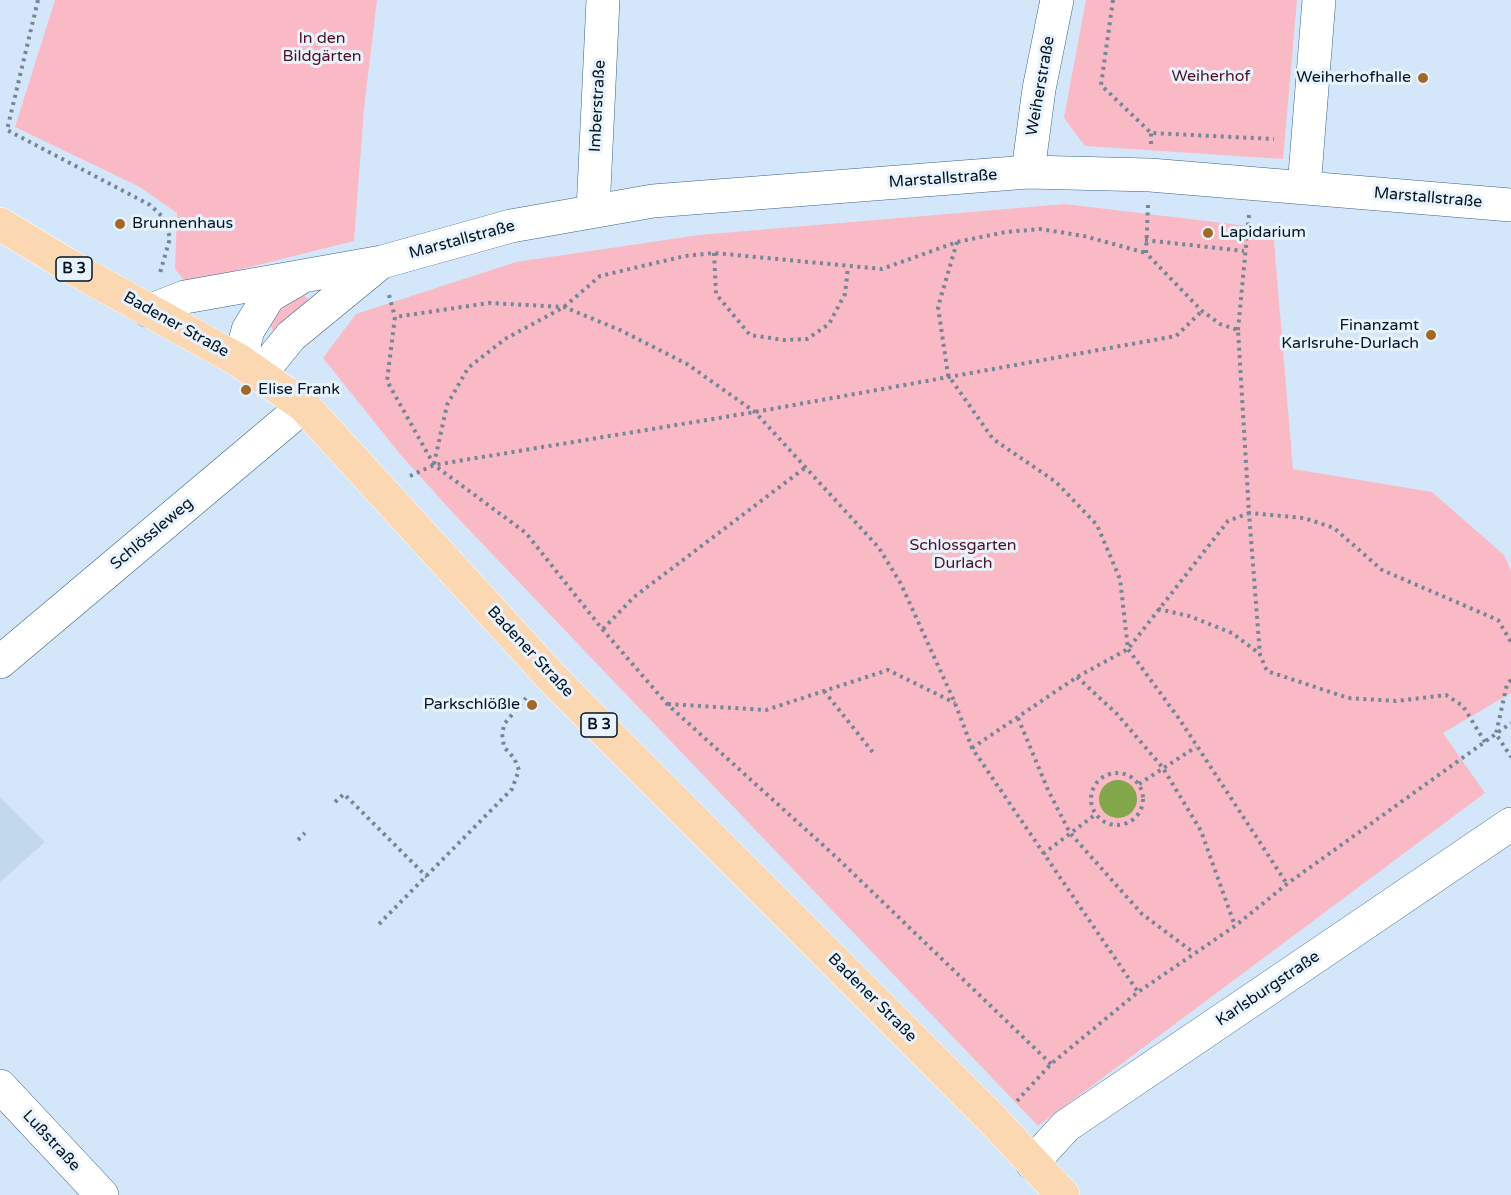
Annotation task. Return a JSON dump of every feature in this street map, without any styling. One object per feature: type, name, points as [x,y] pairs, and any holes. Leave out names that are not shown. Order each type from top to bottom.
[{"type":"main road","name":"Badener Straße","points":[[0,224],[149,311],[251,367],[304,406],[548,672],[995,1122],[1063,1195]]},
{"type":"street","name":"Imberstraße","points":[[593,211],[603,0]]},
{"type":"street","name":"Weiherstraße","points":[[1028,172],[1039,89],[1057,0]]},
{"type":"street","points":[[1304,188],[1319,0]]},
{"type":"street","name":"Marstallstraße","points":[[149,311],[185,297],[382,262],[511,226],[653,201],[1028,172],[1150,175],[1511,205]]},
{"type":"street","name":"Marstallstraße","points":[[251,367],[382,262]]},
{"type":"street","name":"Marstallstraße","points":[[251,367],[248,330],[268,296],[304,276]]},
{"type":"street","name":"Schlössleweg","points":[[0,662],[304,406]]},
{"type":"street","name":"Karlsburgstraße","points":[[1032,1163],[1066,1126],[1511,824]]},
{"type":"street","name":"Lußstraße","points":[[0,1086],[102,1195]]},
{"type":"path","points":[[38,0],[7,130],[150,205],[165,218],[170,238],[149,311]]},
{"type":"path","points":[[1113,0],[1101,86],[1151,133],[1274,139]]},
{"type":"path","points":[[1146,253],[1150,175]]},
{"type":"path","points":[[434,465],[447,405],[468,368],[506,339],[564,307],[600,276],[685,256],[714,253],[882,269],[957,242],[1006,232],[1040,230],[1084,236],[1146,253],[1202,311],[1220,324],[1238,330]]},
{"type":"path","points":[[1145,240],[1244,251],[1238,330],[1260,655],[1267,671],[1348,698],[1396,702],[1446,694],[1463,706],[1485,742]]},
{"type":"path","points":[[957,242],[938,307],[948,375],[993,439],[1056,482],[1097,525],[1120,579],[1128,649],[1287,884]]},
{"type":"path","points":[[714,253],[716,294],[750,335],[784,340],[807,339],[829,324],[845,294],[848,267]]},
{"type":"path","points":[[1052,1064],[835,856],[667,704],[603,630],[526,533],[434,465],[387,381],[395,318],[489,303],[564,307],[620,330],[687,364],[755,412],[879,548],[901,584],[956,703],[972,748],[1138,992]]},
{"type":"path","points":[[410,475],[434,465],[755,412],[948,375],[1176,336],[1202,311]]},
{"type":"path","points":[[603,630],[633,597],[806,468]]},
{"type":"path","points":[[972,748],[1077,677],[1128,649],[1228,521],[1249,513],[1304,518],[1334,528],[1382,570],[1498,620],[1511,642]]},
{"type":"path","points":[[1158,609],[1190,616],[1232,633],[1260,655]]},
{"type":"path","points":[[667,704],[765,710],[888,670],[956,703]]},
{"type":"path","points":[[380,924],[512,789],[519,770],[502,741],[503,729],[548,672]]},
{"type":"path","points":[[1077,677],[1117,714],[1163,768],[1201,831],[1235,926]]},
{"type":"path","points":[[1511,680],[1507,684],[1496,734],[1511,757]]},
{"type":"path","points":[[824,691],[875,755]]},
{"type":"path","points":[[1018,718],[1048,790],[1070,834],[1142,914],[1194,953]]},
{"type":"path","points":[[1026,1093],[1052,1064],[1138,992],[1235,926],[1287,884],[1511,723]]},
{"type":"path","points":[[1139,784],[1196,747]]},
{"type":"path","points":[[1118,773],[1126,774],[1139,784],[1143,799],[1138,814],[1132,820],[1117,825],[1102,820],[1096,814],[1091,799],[1097,783],[1102,778],[1118,773]]},
{"type":"path","points":[[335,802],[344,794],[427,877]]},
{"type":"path","points":[[1043,854],[1096,814]]},
{"type":"path","points":[[298,840],[305,833]]},
{"type":"shaded area","points":[[1118,780],[1131,786],[1137,799],[1131,812],[1118,818],[1105,812],[1099,799],[1105,786]]},
{"type":"shaded area","points":[[0,797],[45,842],[0,882]]},
{"type":"green space","name":"In den Bildgärten","points":[[55,0],[377,0],[364,109],[354,241],[186,283],[175,269],[177,213],[140,187],[15,127]]},
{"type":"green space","name":"Weiherhof","points":[[1086,0],[1297,0],[1283,159],[1085,146],[1064,118]]},
{"type":"green space","name":"Schlossgarten Durlach","points":[[1065,204],[1273,229],[1293,469],[1432,492],[1504,555],[1511,571],[1511,693],[1443,733],[1485,793],[1038,1126],[454,514],[400,454],[323,358],[356,314],[516,262],[699,235]]},
{"type":"green space","points":[[303,294],[308,299],[306,302],[274,331],[269,324],[275,314]]},
{"type":"place","name":"Weiherhofhalle","points":[[1423,78]]},
{"type":"place","name":"Brunnenhaus","points":[[120,224]]},
{"type":"place","name":"Lapidarium","points":[[1208,233]]},
{"type":"place","name":"Finanzamt Karlsruhe-Durlach","points":[[1431,335]]},
{"type":"place","name":"Elise Frank","points":[[246,390]]},
{"type":"place","name":"Parkschlößle","points":[[532,705]]}]
